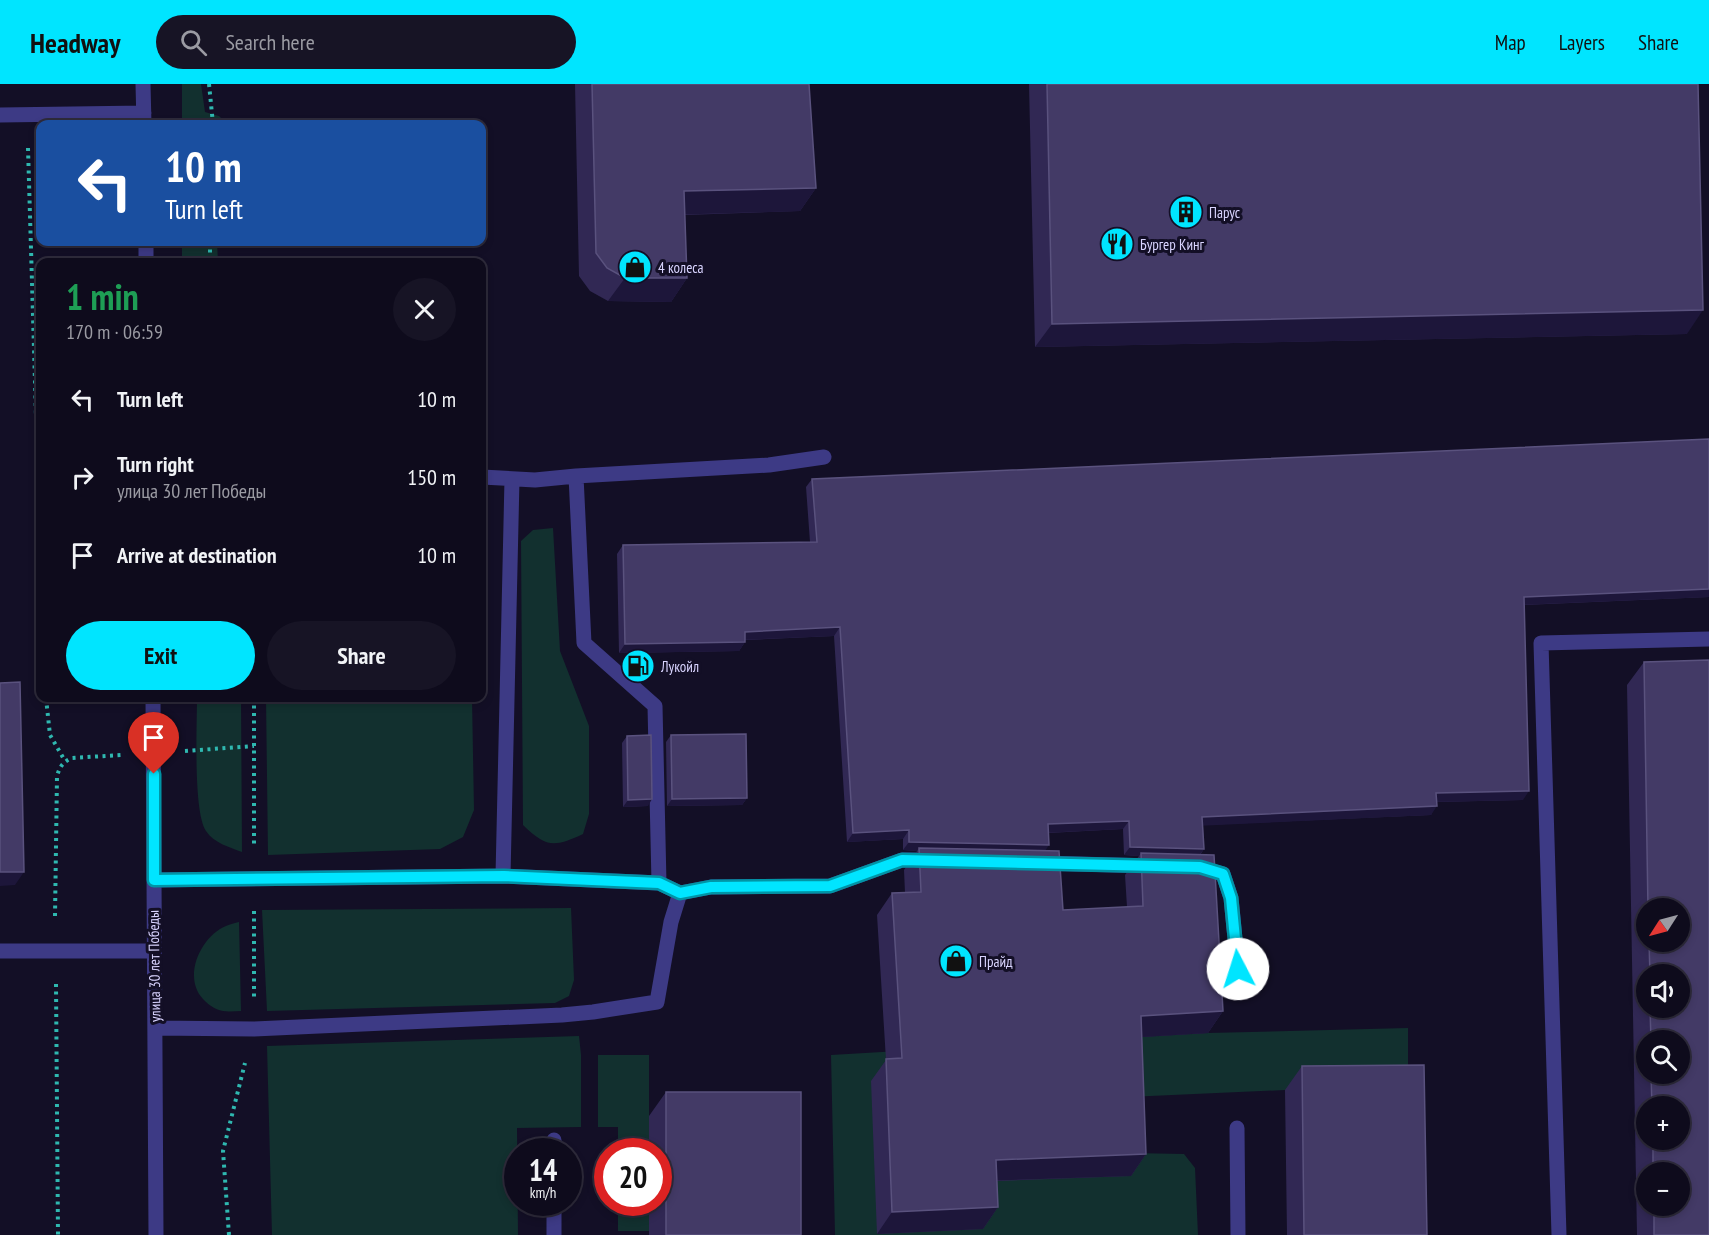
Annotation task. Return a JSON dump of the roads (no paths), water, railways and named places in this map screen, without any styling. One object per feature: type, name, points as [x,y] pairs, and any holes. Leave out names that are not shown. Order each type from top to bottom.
[{"type":"street","points":[[0,115],[144,119],[143,84]]},
{"type":"street","points":[[486,477],[535,480],[769,465],[824,457]]},
{"type":"street","points":[[576,476],[584,643],[655,706],[659,883]]},
{"type":"street","points":[[504,876],[512,479]]},
{"type":"street","points":[[1559,1235],[1541,643],[1709,639]]},
{"type":"street","name":"улица 30 лет Победы","points":[[153,702],[156,1235]]},
{"type":"street","points":[[154,880],[504,876],[659,883],[680,893],[711,887],[830,886],[902,860],[950,861]]},
{"type":"street","points":[[1021,863],[1200,867],[1223,874],[1231,898],[1238,969]]},
{"type":"street","points":[[155,1028],[254,1029],[562,1015],[657,1002],[671,922],[680,893]]},
{"type":"street","points":[[0,951],[154,951]]},
{"type":"street","points":[[1237,1128],[1238,1235]]},
{"type":"street","points":[[554,1216],[554,1235]]},
{"type":"place","name":"Парус","points":[[1186,212]]},
{"type":"place","name":"Бургер Кинг","points":[[1117,244]]},
{"type":"place","name":"4 колеса","points":[[635,267]]},
{"type":"place","name":"Лукойл","points":[[638,666]]},
{"type":"place","name":"Прайд","points":[[956,961]]}]
